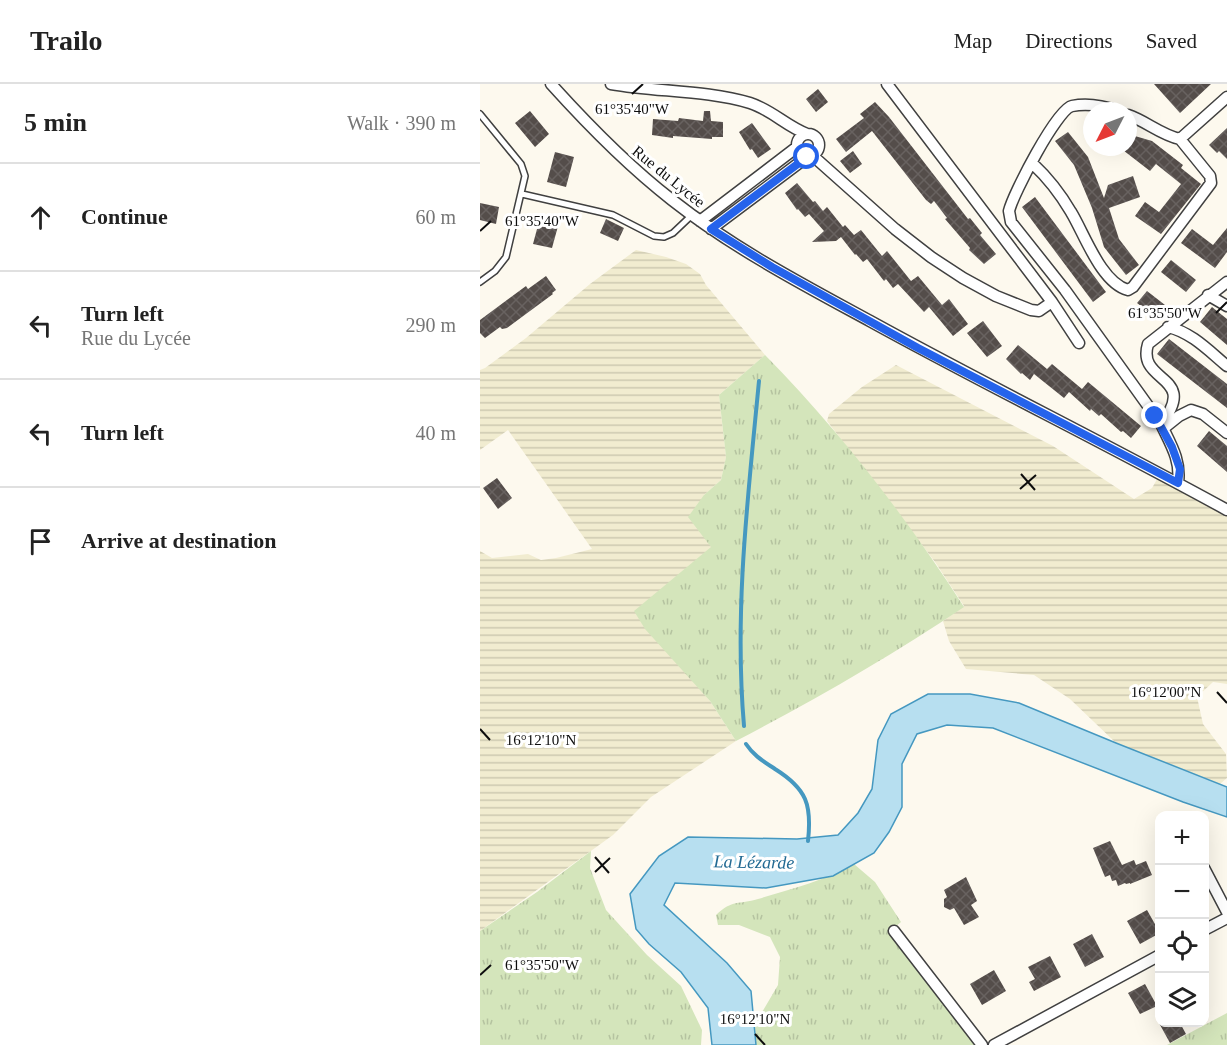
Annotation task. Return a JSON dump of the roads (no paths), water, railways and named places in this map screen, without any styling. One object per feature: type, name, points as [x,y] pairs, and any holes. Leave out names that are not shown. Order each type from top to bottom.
[{"type":"street","name":"Rue du Lycée","points":[[551,84],[632,167],[711,229],[772,267],[908,342],[1227,510]]},
{"type":"street","points":[[611,84],[701,94],[750,103],[816,137],[819,143],[813,154],[711,229]]},
{"type":"street","points":[[887,84],[1052,302],[1079,344]]},
{"type":"street","points":[[1180,139],[1227,97]]},
{"type":"street","points":[[1083,106],[1071,106],[1062,111],[1048,131],[1011,204],[1009,211],[1011,222],[1065,290],[1162,427],[1180,469],[1178,483]]},
{"type":"street","points":[[1033,164],[1072,213],[1089,249],[1120,288],[1128,290],[1133,287],[1210,183],[1210,176],[1180,139],[1170,137],[1137,118]]},
{"type":"street","points":[[787,122],[799,153],[813,154],[895,229],[931,257],[996,296],[1030,310],[1039,311],[1052,302]]},
{"type":"street","points":[[696,218],[797,145],[801,137],[807,134]]},
{"type":"street","points":[[1162,427],[1175,402],[1169,384],[1147,361],[1148,344],[1227,282]]},
{"type":"street","points":[[1208,295],[1227,306]]},
{"type":"street","points":[[1168,327],[1188,334],[1227,366]]},
{"type":"street","points":[[1162,427],[1191,410],[1203,414],[1227,433]]},
{"type":"street","points":[[1209,878],[1227,912]]},
{"type":"street","points":[[1209,927],[1227,918]]},
{"type":"street","points":[[894,931],[982,1045]]},
{"type":"street","points":[[994,1045],[1155,958]]},
{"type":"lane","points":[[480,114],[521,164],[525,176],[506,257],[495,271],[480,282]]},
{"type":"lane","points":[[522,194],[613,215],[654,236],[664,237],[696,218]]},
{"type":"water","name":"La Lézarde","points":[[928,694],[970,694],[1019,703],[1227,787],[1227,817],[993,728],[947,725],[917,734],[902,764],[902,807],[889,832],[874,853],[833,876],[766,888],[675,883],[664,905],[727,963],[751,991],[756,1045],[712,1045],[708,1008],[681,972],[649,944],[636,929],[630,894],[659,856],[688,837],[797,839],[838,835],[858,813],[872,789],[878,740],[891,714]]},
{"type":"waterway","points":[[744,726],[741,683],[741,597],[759,381]]},
{"type":"waterway","points":[[746,744],[763,761],[786,776],[801,791],[808,808],[808,841]]}]
